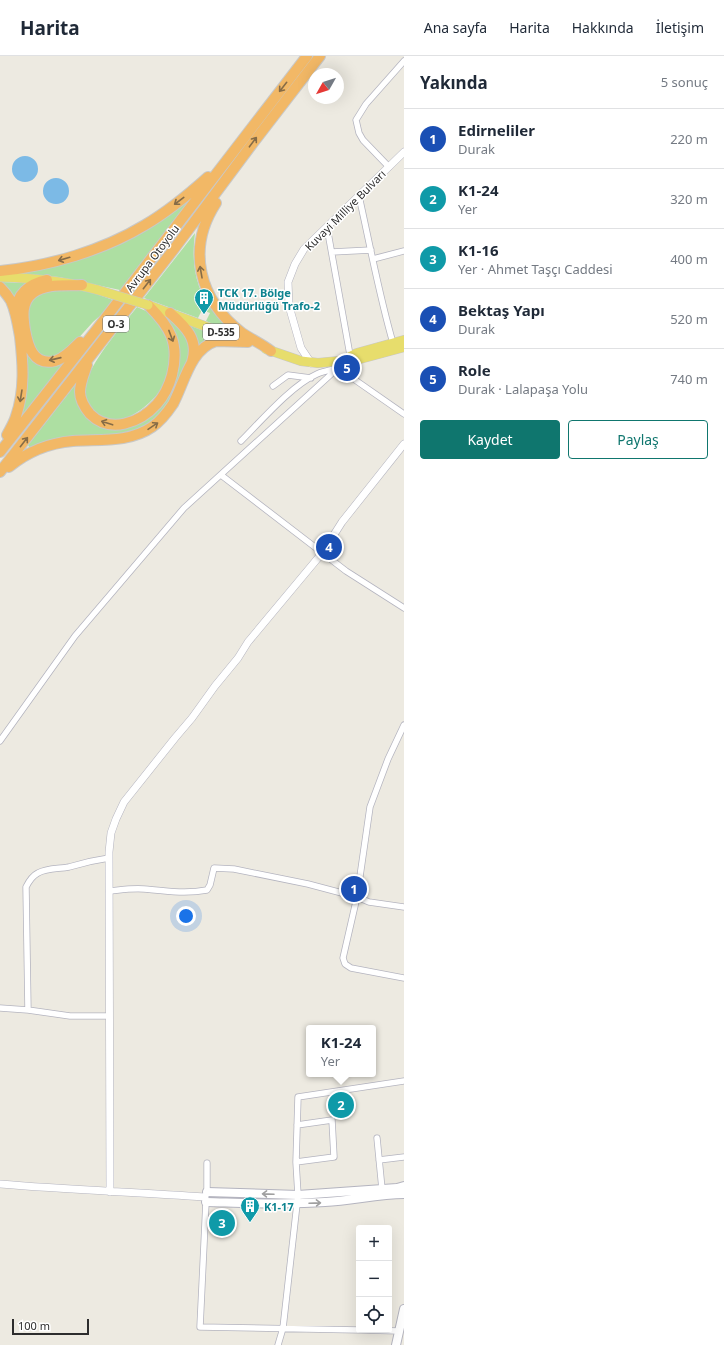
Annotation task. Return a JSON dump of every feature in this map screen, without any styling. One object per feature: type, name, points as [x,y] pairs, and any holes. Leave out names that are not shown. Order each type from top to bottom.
[{"type":"highway","name":"Avrupa Otoyolu","points":[[0,452],[97,329],[307,56]]},
{"type":"highway","name":"Avrupa Otoyolu","points":[[0,474],[174,249],[320,56]]},
{"type":"highway","points":[[0,271],[26,268],[58,260],[94,249],[126,236],[146,225],[163,213],[220,168]]},
{"type":"highway","points":[[230,173],[204,226],[199,248],[201,277],[211,297],[228,320],[243,333],[271,351]]},
{"type":"highway","points":[[0,452],[17,415],[22,395],[23,370],[16,315],[17,303],[21,294],[30,286],[47,280]]},
{"type":"highway","points":[[82,285],[48,287],[34,292],[29,297],[23,313],[29,347],[34,354],[41,359],[55,361],[70,352],[85,337],[97,329]]},
{"type":"highway","points":[[0,287],[9,297],[16,315]]},
{"type":"highway","points":[[88,359],[80,392],[84,405],[94,417],[105,423],[121,425],[142,416],[156,405],[169,385],[174,365],[175,349],[167,326],[148,305]]},
{"type":"highway","points":[[170,313],[188,331],[193,339],[193,357],[191,366]]},
{"type":"highway","points":[[0,474],[25,456],[51,445],[72,441],[120,438],[140,433],[151,428],[168,412],[191,366],[200,352],[212,343],[223,341],[248,342]]},
{"type":"main road","name":"D-535","points":[[0,277],[47,280],[82,285],[148,305],[271,351],[311,363],[328,363],[360,359],[404,347]]},
{"type":"main road","name":"D-535","points":[[343,361],[404,340]]},
{"type":"main road","points":[[206,1197],[298,1195],[404,1186]]},
{"type":"main road","points":[[206,1197],[296,1203],[326,1202],[360,1197],[404,1194]]},
{"type":"main road","points":[[396,1345],[404,1309]]},
{"type":"street","points":[[389,167],[363,140],[359,133],[356,120],[366,104],[404,61]]},
{"type":"street","name":"Kuvayi Milliye Bulvarı","points":[[311,363],[301,348],[289,306],[288,282],[295,264],[304,249],[404,152]]},
{"type":"street","points":[[359,196],[374,259],[381,301],[393,343]]},
{"type":"street","points":[[328,227],[343,361],[404,414]]},
{"type":"street","points":[[332,252],[371,250]]},
{"type":"street","points":[[374,259],[404,251]]},
{"type":"street","points":[[241,441],[280,402],[316,374],[343,361]]},
{"type":"street","points":[[0,741],[75,636],[184,508],[343,361]]},
{"type":"street","points":[[273,386],[288,375],[311,378]]},
{"type":"street","points":[[110,1192],[109,858],[111,833],[116,819],[124,802],[192,718],[215,686],[238,658],[248,642],[323,552],[342,522],[404,444]]},
{"type":"street","points":[[221,475],[346,571],[404,608]]},
{"type":"street","points":[[404,725],[388,759],[370,806],[357,897],[343,958],[345,964],[351,968],[404,978]]},
{"type":"street","points":[[28,1010],[26,887],[30,879],[38,873],[52,869],[109,858]]},
{"type":"street","points":[[109,891],[142,889],[166,892],[195,892],[207,890],[210,885],[214,868],[234,869],[308,884],[357,897],[369,902],[404,907]]},
{"type":"street","points":[[0,1008],[70,1016],[109,1016]]},
{"type":"street","points":[[278,1345],[283,1328],[298,1195],[296,1125],[298,1097],[404,1082]]},
{"type":"street","points":[[296,1125],[332,1120],[334,1158],[296,1162]]},
{"type":"street","points":[[377,1138],[382,1189]]},
{"type":"street","points":[[379,1160],[404,1157]]},
{"type":"street","points":[[207,1163],[200,1327],[356,1330]]},
{"type":"street","points":[[0,1184],[206,1197]]},
{"type":"street","points":[[392,1330],[399,1330]]},
{"type":"green space","points":[[189,198],[191,199],[120,290],[59,277],[13,274],[84,256]]},
{"type":"green space","points":[[195,233],[194,266],[203,296],[216,314],[239,335],[206,321],[210,313],[202,310],[198,318],[144,298]]},
{"type":"green space","points":[[0,282],[29,283],[15,303]]},
{"type":"green space","points":[[79,290],[91,292],[113,300],[102,314],[65,353],[51,358],[40,355],[32,347],[27,316],[29,304],[32,299],[46,291]]},
{"type":"green space","points":[[137,307],[146,310],[151,314],[166,333],[171,350],[169,369],[163,386],[147,405],[124,419],[116,421],[103,418],[94,411],[89,404],[85,392],[87,380],[102,352]]},
{"type":"green space","points":[[169,318],[187,335],[190,357],[164,413],[136,432],[30,449],[28,445],[79,380],[86,415],[130,426],[174,380],[167,321]]},
{"type":"green space","points":[[186,324],[222,338],[199,349]]},
{"type":"green space","points":[[24,348],[35,359],[70,356],[19,421]]},
{"type":"water","points":[[25,156],[34,160],[38,169],[34,178],[25,182],[16,178],[12,169],[16,160]]},
{"type":"water","points":[[56,178],[65,182],[69,191],[65,200],[56,204],[47,200],[43,191],[47,182]]},
{"type":"place","name":"TCK 17. Bölge Müdürlüğü Trafo-2","points":[[204,315]]},
{"type":"place","name":"Role","points":[[347,368]]},
{"type":"place","name":"Bektaş Yapı","points":[[329,547]]},
{"type":"place","name":"Edirneliler","points":[[354,889]]},
{"type":"place","name":"K1-24","points":[[341,1105]]},
{"type":"place","name":"K1-16","points":[[222,1223]]},
{"type":"place","name":"K1-17","points":[[250,1223]]}]
